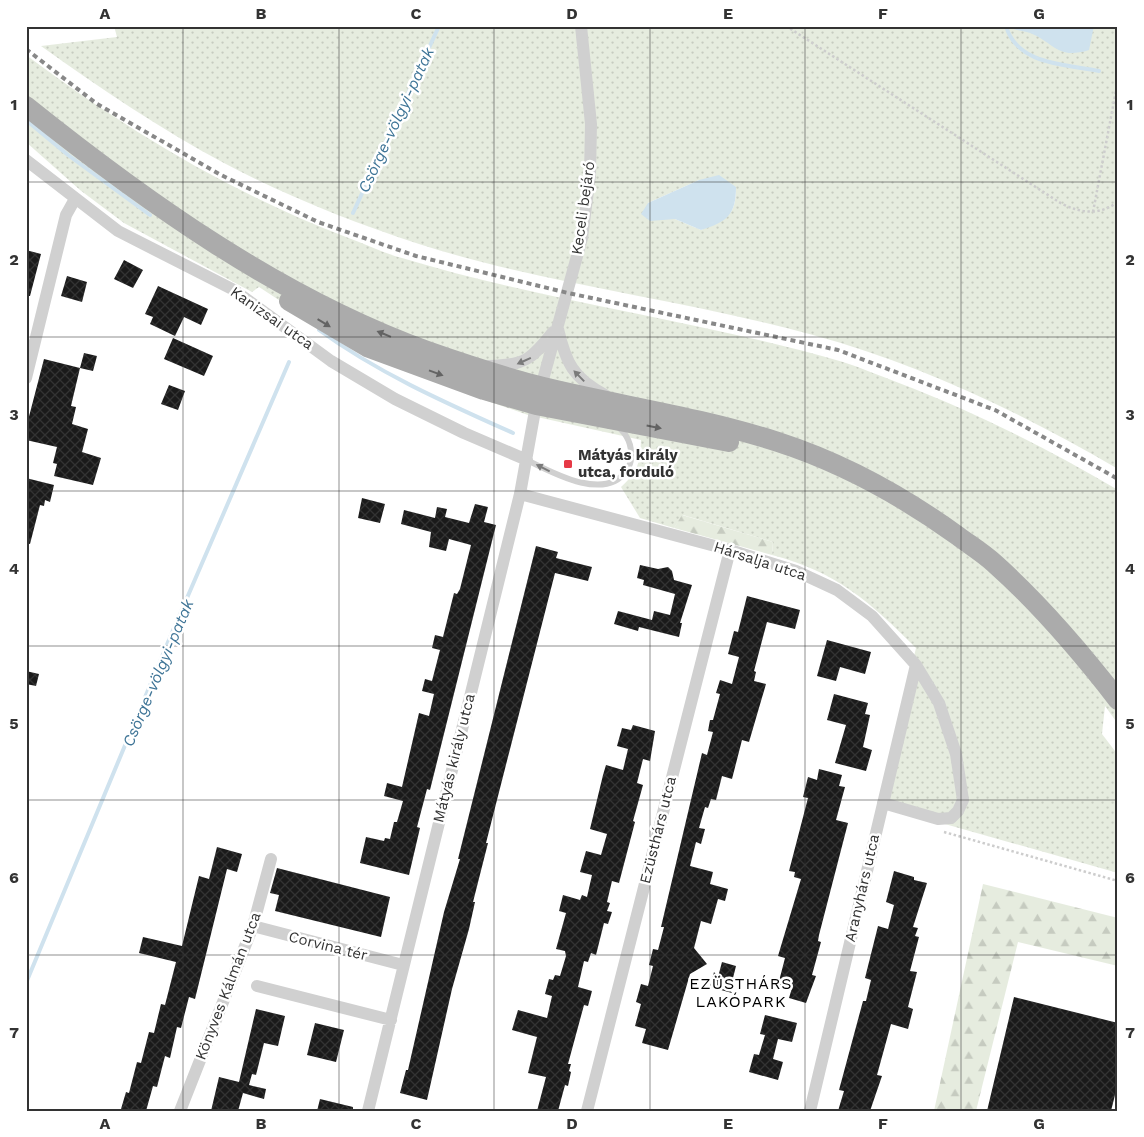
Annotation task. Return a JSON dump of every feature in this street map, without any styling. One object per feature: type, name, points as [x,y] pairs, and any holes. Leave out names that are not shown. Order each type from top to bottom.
[{"type":"main road","points":[[26,106],[86,154],[268,287],[350,338],[382,353],[444,376],[612,410],[720,426],[780,443],[840,468],[914,504],[992,561],[1058,626],[1118,700]]},
{"type":"main road","points":[[156,204],[249,264],[342,316],[413,346],[475,366],[538,395]]},
{"type":"street","name":"Keceli bejáró","points":[[538,395],[582,238],[590,175],[591,124],[581,26]]},
{"type":"street","name":"Kanizsai utca","points":[[26,160],[118,231],[234,290],[331,361],[395,399],[464,433],[527,460]]},
{"type":"street","points":[[26,378],[66,215],[75,199]]},
{"type":"street","points":[[475,366],[517,364],[533,357],[558,326]]},
{"type":"street","points":[[558,326],[565,356],[573,370],[612,410]]},
{"type":"street","name":"Mátyás király utca","points":[[368,1111],[520,494],[538,395]]},
{"type":"street","name":"Hársalja utca","points":[[520,494],[730,550],[796,570],[837,590],[872,616],[916,665],[938,703],[956,754],[962,800],[958,811],[951,818],[938,819],[883,803]]},
{"type":"street","name":"Ezüsthárs utca","points":[[587,1111],[730,550]]},
{"type":"street","name":"Aranyhárs utca","points":[[810,1111],[916,665]]},
{"type":"street","name":"Könyves Kálmán utca","points":[[180,1111],[254,926],[271,859]]},
{"type":"street","name":"Corvina tér","points":[[254,926],[403,965]]},
{"type":"street","points":[[257,986],[391,1020]]},
{"type":"lane","points":[[527,460],[560,477],[581,483],[605,484],[622,477],[631,463],[632,447],[612,410]]},
{"type":"path","points":[[786,26],[1062,204],[1079,211],[1093,212],[1106,210],[1118,202]]},
{"type":"path","points":[[1093,212],[1118,80]]},
{"type":"path","points":[[936,830],[1118,881]]},
{"type":"green space","points":[[114,26],[1118,26],[1118,417],[1115,426],[1118,428],[1118,469],[1082,448],[970,392],[892,360],[853,347],[764,322],[566,281],[467,258],[394,236],[344,217],[295,197],[224,163],[108,93],[41,46],[117,37]],"holes":[[[699,180],[736,187],[734,205],[728,216],[701,230],[675,219],[648,203]]]},
{"type":"green space","points":[[26,55],[140,134],[220,180],[303,220],[395,256],[457,273],[512,287],[733,334],[843,362],[928,394],[984,419],[1118,490],[1118,724],[1105,706],[1102,734],[1118,755],[1118,873],[878,805],[916,648],[883,616],[834,580],[815,570],[772,555],[773,542],[683,515],[674,528],[640,518],[621,487],[635,472],[640,455],[641,440],[528,415],[470,395],[334,336],[259,287],[252,292],[124,223],[80,190],[26,142]]},
{"type":"green space","points":[[682,515],[773,542],[772,555],[674,528]]},
{"type":"green space","points":[[983,884],[1118,918],[1118,966],[1018,942],[976,1111],[934,1111]]},
{"type":"water","points":[[1008,26],[1094,26],[1089,50],[1070,53],[1057,49],[1030,33]]},
{"type":"water","points":[[719,175],[736,187],[736,197],[732,211],[724,220],[717,224],[701,230],[675,219],[650,221],[641,214],[648,203],[699,180]]},
{"type":"building","points":[[26,250],[41,254],[30,296],[26,296]]},
{"type":"building","points":[[124,260],[143,270],[133,288],[114,279]]},
{"type":"building","points":[[67,276],[87,282],[82,302],[61,296]]},
{"type":"building","points":[[158,286],[208,309],[201,325],[184,317],[175,336],[150,324],[153,317],[145,314]]},
{"type":"building","points":[[173,338],[213,356],[204,376],[164,359]]},
{"type":"building","points":[[84,353],[97,356],[93,371],[80,368]]},
{"type":"building","points":[[44,359],[80,368],[71,406],[76,407],[72,424],[88,429],[82,452],[101,458],[93,485],[54,476],[57,464],[53,463],[57,447],[26,440],[26,428]]},
{"type":"building","points":[[169,385],[185,391],[178,410],[161,404]]},
{"type":"building","points":[[26,478],[54,485],[50,502],[45,500],[44,506],[40,505],[30,544],[26,543]]},
{"type":"building","points":[[362,498],[385,504],[380,523],[358,518]]},
{"type":"building","points":[[475,504],[488,507],[484,522],[496,525],[430,790],[427,789],[417,827],[420,828],[409,875],[360,863],[366,837],[384,841],[385,838],[390,839],[394,822],[397,822],[403,801],[384,796],[387,783],[402,787],[419,713],[429,716],[434,694],[422,691],[425,679],[432,681],[440,650],[432,648],[435,635],[443,637],[454,593],[457,594],[460,589],[471,545],[449,539],[446,551],[429,547],[431,532],[401,524],[404,510],[435,518],[437,507],[447,509],[445,517],[469,523]]},
{"type":"building","points":[[536,546],[558,552],[556,558],[592,567],[588,581],[555,573],[486,843],[488,843],[473,902],[475,902],[469,929],[452,989],[427,1100],[400,1093],[406,1070],[408,1070],[444,912],[460,859],[458,859]]},
{"type":"building","points":[[640,565],[658,569],[668,567],[672,571],[674,580],[692,585],[680,623],[682,623],[679,637],[639,627],[638,631],[614,624],[618,611],[652,620],[654,611],[670,615],[675,594],[643,585],[644,580],[637,578]]},
{"type":"building","points":[[747,596],[800,610],[795,629],[767,622],[754,671],[756,672],[754,681],[766,684],[749,742],[742,740],[732,779],[722,776],[716,800],[711,799],[708,808],[705,807],[699,828],[705,829],[701,844],[696,842],[690,866],[713,872],[710,884],[728,889],[725,901],[718,899],[711,924],[701,921],[694,948],[707,964],[690,974],[668,1050],[642,1043],[646,1029],[635,1026],[641,1004],[636,1002],[641,984],[648,986],[653,966],[649,965],[653,949],[658,950],[664,927],[661,927],[702,753],[707,755],[713,732],[708,731],[720,694],[716,693],[720,680],[732,684],[739,657],[728,654],[734,631],[738,632]]},
{"type":"building","points":[[827,640],[871,652],[865,674],[840,667],[836,681],[817,676]]},
{"type":"building","points":[[26,671],[39,674],[36,686],[26,684]]},
{"type":"building","points":[[834,694],[868,703],[865,714],[870,715],[863,747],[872,750],[866,771],[835,763],[846,725],[827,720]]},
{"type":"building","points":[[633,725],[655,731],[650,761],[643,759],[637,783],[643,785],[633,821],[635,822],[619,883],[612,881],[607,902],[610,903],[607,911],[612,912],[608,924],[604,923],[596,955],[591,953],[588,962],[584,961],[578,987],[592,991],[588,1006],[584,1005],[568,1064],[571,1064],[569,1071],[571,1072],[568,1086],[565,1085],[558,1111],[537,1111],[546,1077],[528,1073],[537,1037],[512,1030],[518,1010],[547,1018],[552,996],[545,994],[549,979],[553,980],[555,975],[560,976],[566,956],[565,951],[556,949],[566,913],[559,911],[563,895],[580,900],[582,895],[587,897],[592,875],[580,872],[586,851],[601,855],[607,834],[590,829],[603,775],[606,765],[623,770],[628,749],[617,746],[622,728],[631,730]]},
{"type":"building","points":[[819,769],[842,775],[839,786],[845,787],[836,820],[848,823],[819,935],[818,941],[821,942],[812,975],[816,976],[806,1003],[789,998],[792,988],[778,985],[785,958],[778,956],[801,879],[794,877],[795,872],[789,871],[808,798],[803,797],[808,777],[817,780]]},
{"type":"building","points":[[217,847],[242,854],[237,872],[227,869],[195,999],[189,997],[181,1028],[177,1027],[170,1058],[165,1056],[157,1087],[153,1086],[146,1111],[121,1109],[126,1092],[129,1093],[137,1062],[141,1063],[149,1032],[154,1033],[161,1004],[165,1005],[176,962],[139,953],[143,937],[182,946],[199,876],[209,879]]},
{"type":"building","points":[[277,868],[390,897],[381,937],[275,911],[279,895],[270,893]]},
{"type":"building","points":[[894,871],[914,877],[914,880],[927,883],[913,927],[918,928],[915,936],[919,937],[910,971],[917,972],[908,1007],[913,1009],[908,1029],[891,1024],[877,1075],[882,1076],[870,1111],[838,1111],[844,1091],[839,1090],[863,1001],[866,1001],[871,980],[865,978],[878,926],[888,929],[894,905],[886,902]]},
{"type":"building","points":[[722,962],[736,966],[730,990],[732,993],[710,987],[714,972],[718,977]]},
{"type":"building","points":[[1014,997],[1118,1023],[1118,1083],[1111,1111],[987,1111]]},
{"type":"building","points":[[256,1009],[285,1016],[278,1046],[264,1043],[256,1075],[252,1074],[249,1085],[266,1089],[264,1099],[243,1093],[238,1111],[211,1111],[219,1077],[239,1082]]},
{"type":"building","points":[[765,1015],[797,1023],[792,1042],[778,1039],[773,1059],[783,1062],[778,1080],[749,1072],[754,1054],[759,1055],[765,1035],[760,1034]]},
{"type":"building","points":[[315,1023],[344,1030],[336,1062],[307,1055]]},
{"type":"building","points":[[320,1099],[353,1107],[353,1111],[317,1111]]},
{"type":"waterway","name":"Csörge-völgyi-patak","points":[[353,213],[439,26]]},
{"type":"waterway","points":[[1006,26],[1012,39],[1020,49],[1031,56],[1044,61],[1099,71]]},
{"type":"waterway","points":[[26,120],[68,155],[150,215]]},
{"type":"waterway","points":[[319,330],[389,374],[438,399],[513,433]]},
{"type":"waterway","name":"Csörge-völgyi-patak","points":[[26,983],[171,635],[289,362]]},
{"type":"railway","points":[[26,49],[97,104],[221,175],[318,222],[416,256],[568,293],[838,350],[995,410],[1118,479]]},
{"type":"place","name":"Mátyás király utca, forduló","points":[[568,464]]},
{"type":"district","name":"EZÜSTHÁRS LAKÓPARK","points":[[741,992]]}]
